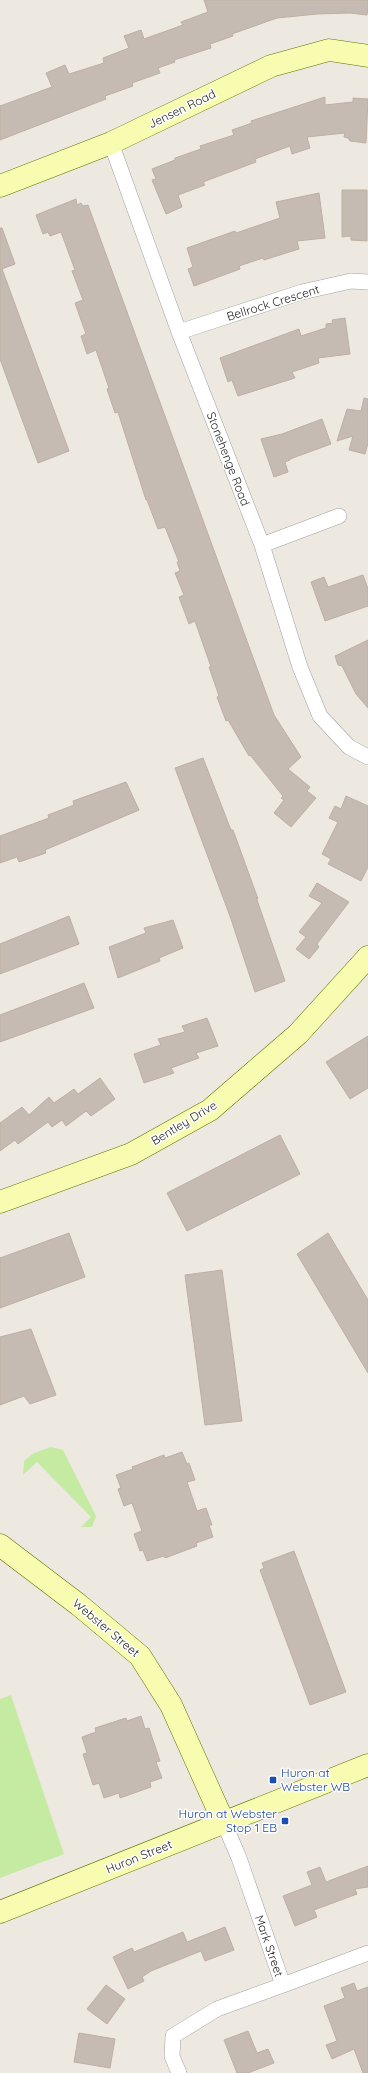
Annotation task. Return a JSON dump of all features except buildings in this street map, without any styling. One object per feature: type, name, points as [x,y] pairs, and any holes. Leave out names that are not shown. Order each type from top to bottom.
[{"type":"street","name":"Jensen Road","points":[[0,186],[111,143],[271,66],[329,50],[368,56]]},
{"type":"street","name":"Stonehenge Road","points":[[111,143],[178,332],[262,545],[300,667],[320,716],[349,747],[368,757]]},
{"type":"street","name":"Bellrock Crescent","points":[[178,332],[302,292],[351,281],[368,282]]},
{"type":"street","points":[[262,545],[339,516]]},
{"type":"street","name":"Bentley Drive","points":[[0,1202],[131,1154],[210,1110],[298,1034],[368,957]]},
{"type":"street","name":"Webster Street","points":[[0,1545],[79,1605],[140,1656],[170,1705],[224,1823]]},
{"type":"street","name":"Huron Street","points":[[0,1912],[368,1765]]},
{"type":"street","name":"Mark Street","points":[[224,1823],[239,1858],[283,1985],[368,1953]]},
{"type":"street","points":[[179,2073],[172,2056],[173,2036],[217,2009],[283,1985]]},
{"type":"green space","points":[[51,1447],[63,1450],[96,1516],[92,1527],[81,1527],[91,1517],[37,1462],[23,1475],[24,1461],[34,1453]]},
{"type":"green space","points":[[11,1695],[64,1854],[0,1878],[0,1699]]},
{"type":"place","name":"Huron at Webster WB","points":[[273,1780]]},
{"type":"place","name":"Huron at Webster Stop 1 EB","points":[[285,1821]]}]
